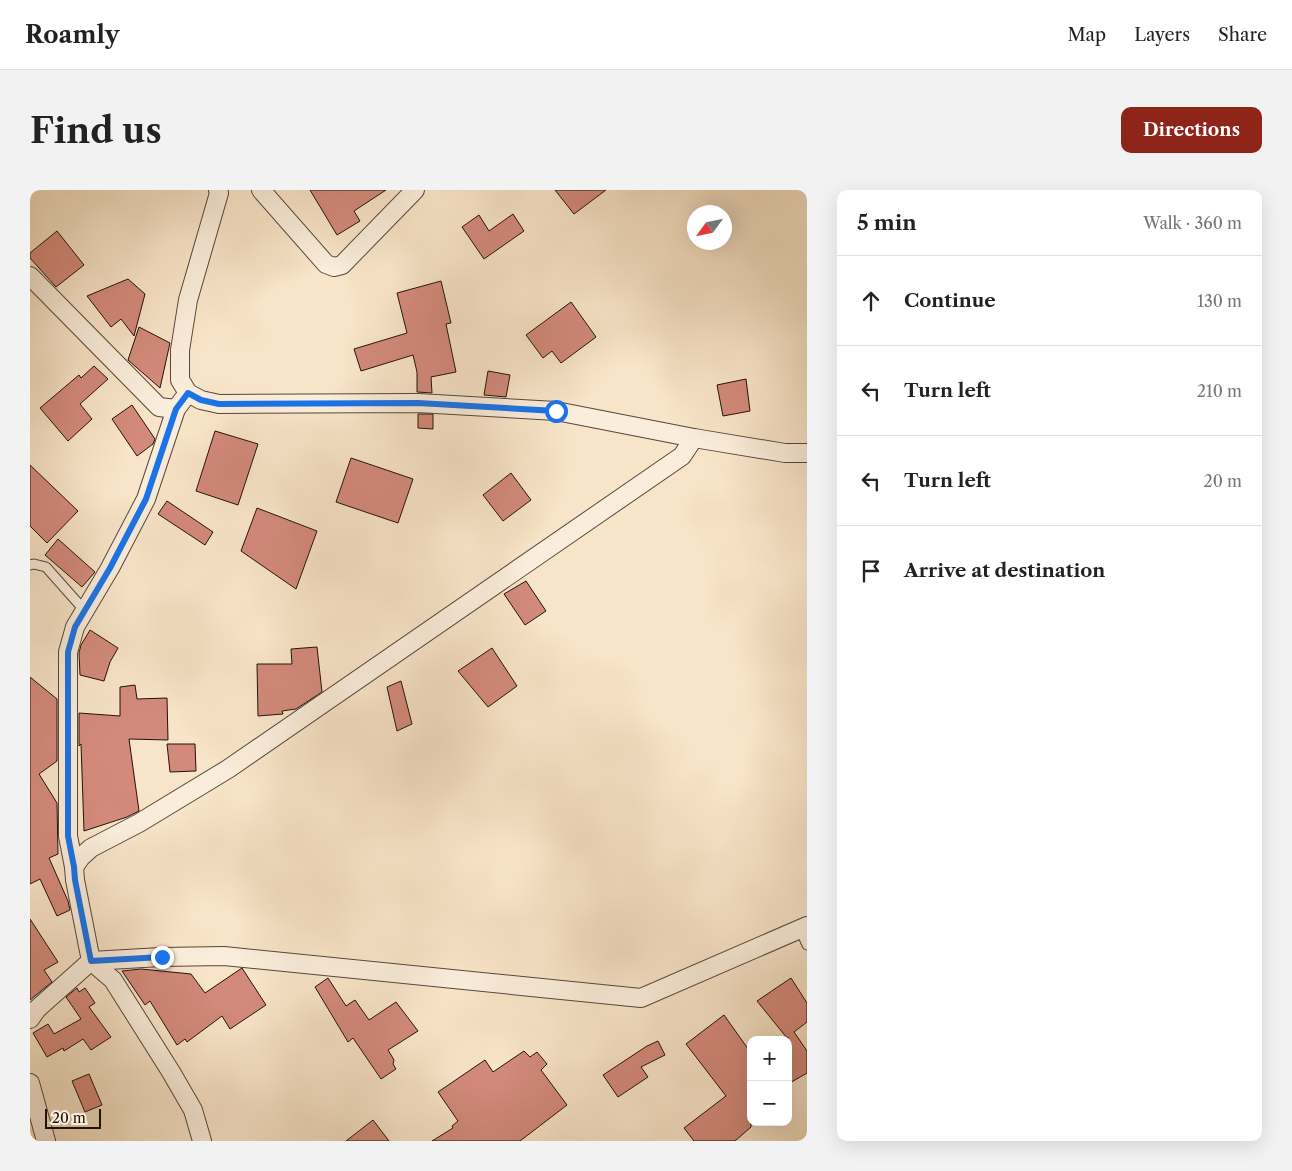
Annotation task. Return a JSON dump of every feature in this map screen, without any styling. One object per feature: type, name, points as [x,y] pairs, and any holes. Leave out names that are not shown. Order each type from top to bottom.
[{"type":"street","points":[[218,190],[219,193],[188,300],[180,350],[180,380],[188,393],[201,400],[219,404],[418,403],[556,411],[694,438],[785,453],[807,453]]},
{"type":"street","points":[[261,190],[326,264],[334,267],[342,265],[415,190]]},
{"type":"street","points":[[30,276],[159,407],[176,409]]},
{"type":"street","points":[[188,393],[176,409],[146,499],[110,568],[75,627],[68,652],[68,836],[91,961],[113,980],[171,1072],[193,1110],[202,1141]]},
{"type":"street","points":[[74,867],[91,848],[139,823],[212,779],[682,456],[694,438]]},
{"type":"street","points":[[30,1019],[37,1009],[91,961],[224,956],[641,998],[805,933]]},
{"type":"street","points":[[30,1083],[46,1141]]},
{"type":"lane","points":[[30,565],[46,567],[84,611]]},
{"type":"building","points":[[310,190],[386,190],[354,211],[360,221],[337,235]]},
{"type":"building","points":[[555,190],[606,190],[574,214]]},
{"type":"building","points":[[513,214],[524,231],[484,259],[462,227],[479,215],[489,231]]},
{"type":"building","points":[[57,231],[84,265],[56,287],[30,258],[30,253]]},
{"type":"building","points":[[128,279],[145,294],[134,336],[121,319],[111,327],[87,296]]},
{"type":"building","points":[[441,281],[451,323],[446,324],[456,372],[431,377],[432,393],[417,392],[417,372],[413,355],[361,371],[354,349],[407,333],[397,293]]},
{"type":"building","points":[[571,302],[596,337],[561,363],[552,351],[543,358],[526,335]]},
{"type":"building","points":[[139,327],[170,343],[160,388],[128,360]]},
{"type":"building","points":[[94,366],[108,379],[80,404],[92,419],[68,441],[40,408],[79,375],[81,378]]},
{"type":"building","points":[[488,371],[510,375],[506,397],[484,395]]},
{"type":"building","points":[[746,379],[750,411],[723,416],[717,385]]},
{"type":"building","points":[[132,405],[155,439],[153,444],[137,456],[112,419]]},
{"type":"building","points":[[418,414],[433,414],[433,429],[418,428]]},
{"type":"building","points":[[215,431],[258,444],[238,505],[196,491]]},
{"type":"building","points":[[351,458],[413,479],[398,523],[336,502]]},
{"type":"building","points":[[30,465],[78,511],[47,543],[30,526]]},
{"type":"building","points":[[511,473],[531,500],[503,521],[483,495]]},
{"type":"building","points":[[167,501],[213,532],[205,545],[158,514]]},
{"type":"building","points":[[257,508],[317,531],[296,589],[241,551]]},
{"type":"building","points":[[58,539],[95,572],[82,587],[45,555]]},
{"type":"building","points":[[526,581],[546,611],[525,625],[504,594]]},
{"type":"building","points":[[90,630],[118,648],[110,662],[104,681],[80,675],[79,653],[81,645]]},
{"type":"building","points":[[317,647],[322,692],[296,709],[282,711],[283,714],[258,716],[257,664],[292,664],[291,649]]},
{"type":"building","points":[[492,648],[517,686],[488,707],[458,671]]},
{"type":"building","points":[[30,677],[57,699],[57,761],[39,774],[57,803],[58,854],[49,858],[68,901],[70,910],[57,916],[40,879],[30,884]]},
{"type":"building","points":[[401,681],[412,724],[397,731],[387,687]]},
{"type":"building","points":[[135,685],[137,699],[167,698],[168,740],[129,739],[139,811],[127,817],[84,831],[79,713],[120,716],[120,687]]},
{"type":"building","points":[[167,744],[195,744],[196,771],[170,772]]},
{"type":"building","points":[[30,919],[58,962],[44,970],[52,982],[30,1000]]},
{"type":"building","points":[[242,968],[266,1005],[230,1029],[222,1016],[187,1042],[185,1039],[177,1045],[150,1001],[145,1005],[122,971],[141,969],[191,974],[205,993]]},
{"type":"building","points":[[328,978],[346,1006],[355,1000],[369,1020],[396,1002],[418,1031],[388,1050],[394,1060],[393,1064],[396,1069],[381,1079],[353,1038],[348,1042],[315,987]]},
{"type":"building","points":[[791,978],[807,1003],[807,1022],[794,1032],[807,1051],[807,1073],[792,1082],[792,1036],[785,1036],[757,1001]]},
{"type":"building","points":[[77,988],[79,992],[85,988],[95,1003],[89,1007],[111,1037],[91,1050],[83,1039],[64,1051],[63,1048],[47,1057],[33,1033],[48,1024],[54,1034],[81,1019],[66,997]]},
{"type":"building","points":[[724,1015],[747,1047],[747,1126],[751,1127],[735,1141],[694,1141],[684,1128],[726,1096],[686,1044]]},
{"type":"building","points":[[658,1041],[665,1055],[641,1067],[648,1077],[618,1097],[603,1075],[647,1046]]},
{"type":"building","points":[[524,1051],[530,1057],[537,1052],[547,1064],[541,1070],[567,1105],[520,1141],[432,1141],[453,1128],[452,1126],[458,1121],[438,1092],[485,1060],[493,1072]]},
{"type":"building","points":[[89,1074],[102,1105],[85,1112],[72,1081]]},
{"type":"building","points":[[373,1120],[389,1141],[346,1141]]},
{"type":"route","points":[[162,957],[91,961],[68,836],[68,652],[75,627],[110,568],[146,499],[176,409],[188,393],[201,400],[219,404],[418,403],[556,411]]}]
